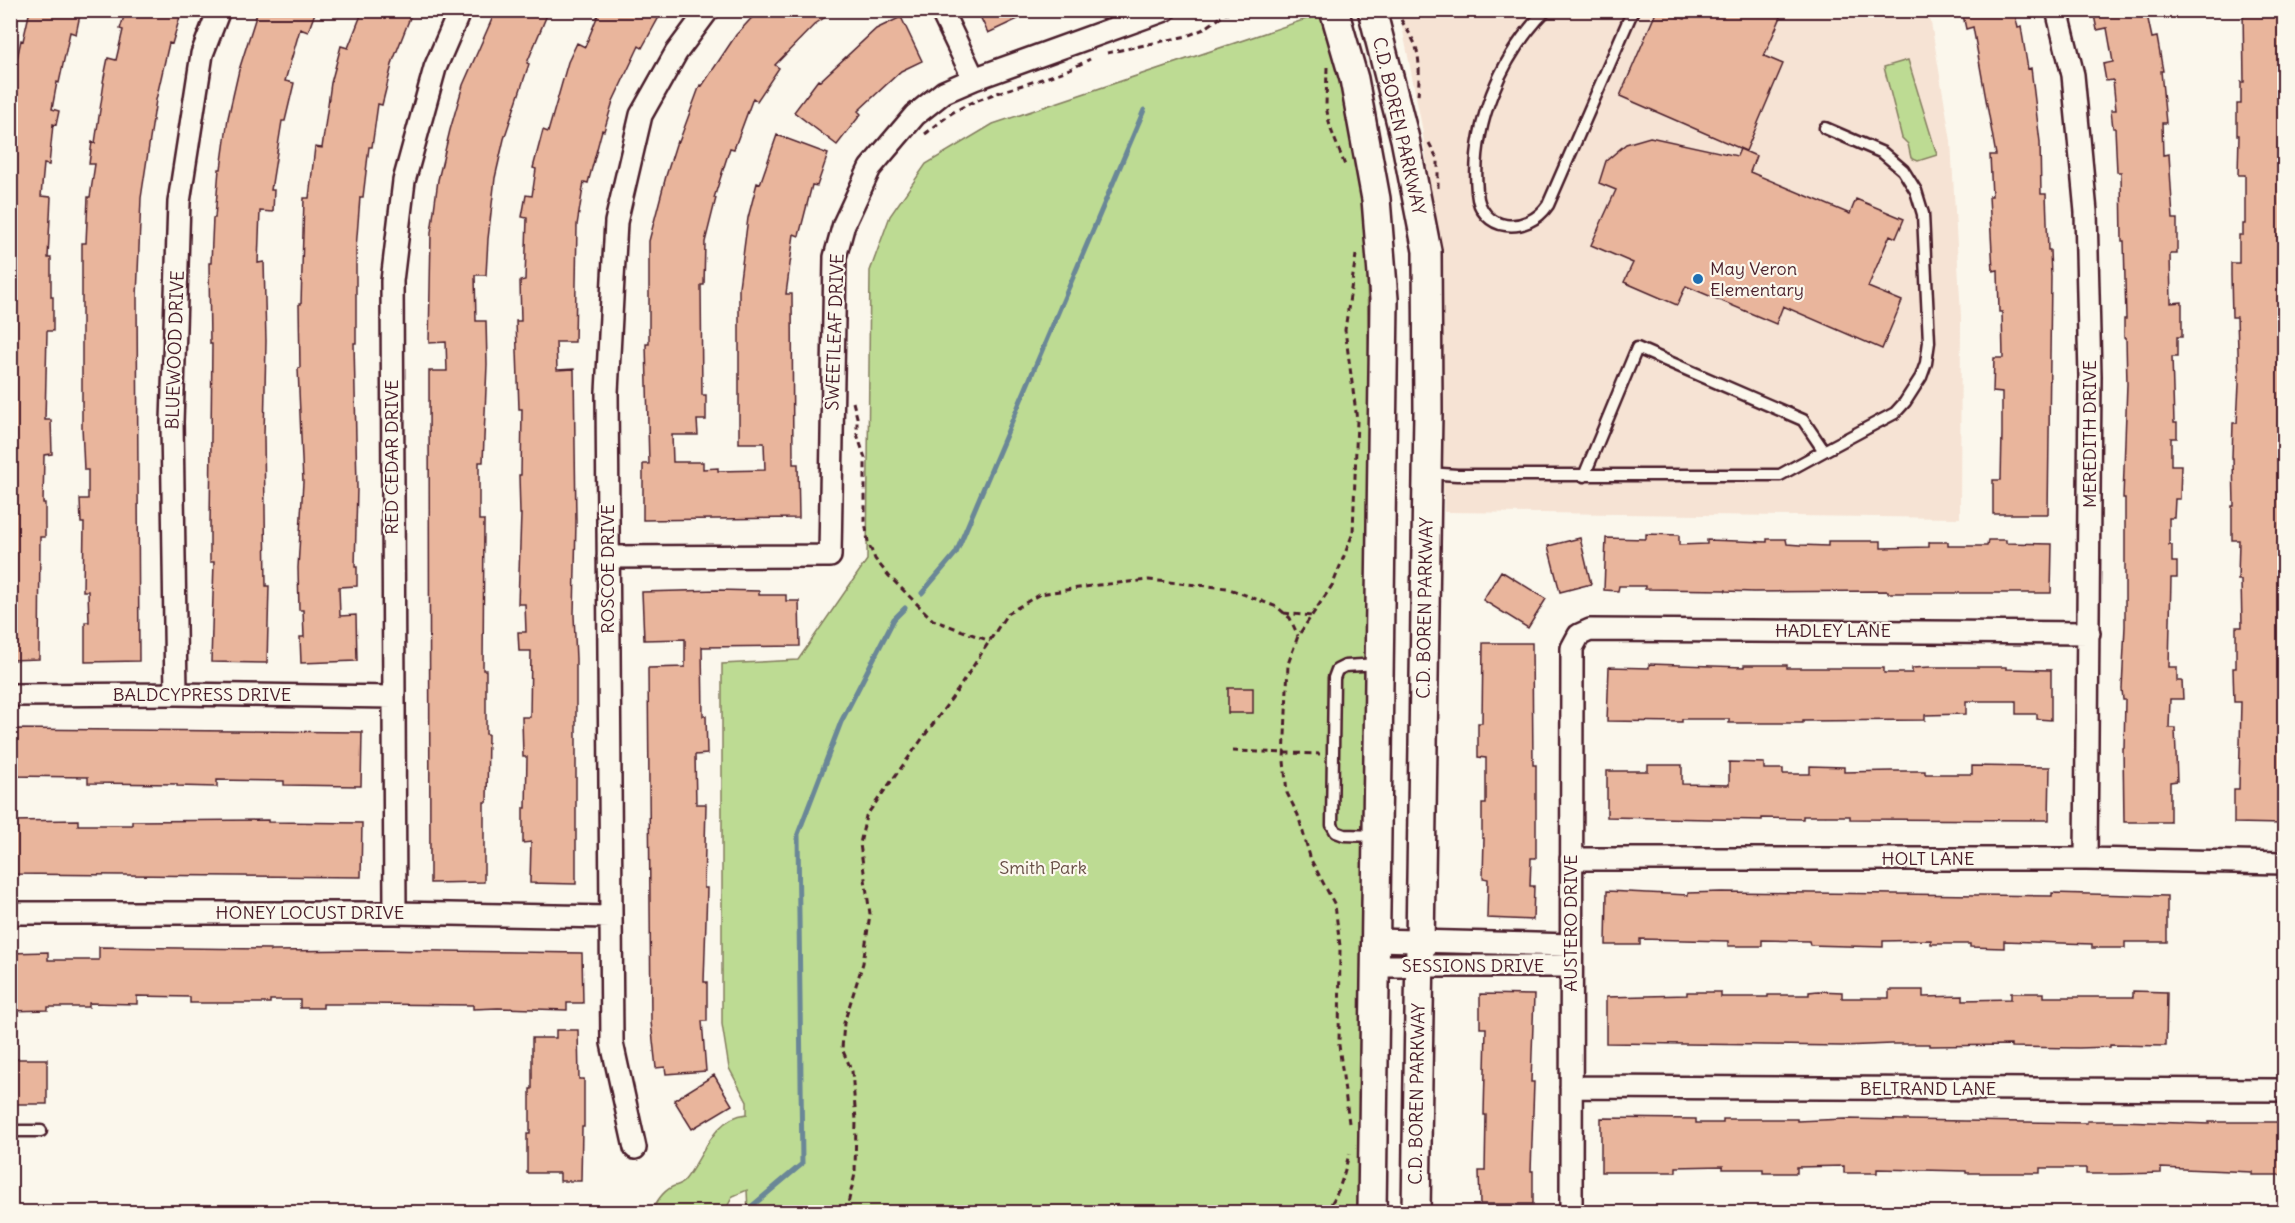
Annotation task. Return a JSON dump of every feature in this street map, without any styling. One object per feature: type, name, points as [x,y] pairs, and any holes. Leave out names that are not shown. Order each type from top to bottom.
[{"type":"street","name":"BLUEWOOD DRIVE","points":[[177,694],[172,422],[179,202],[202,54],[219,10]]},
{"type":"street","name":"RED CEDAR DRIVE","points":[[395,913],[392,281],[404,181],[435,68],[460,10]]},
{"type":"street","points":[[942,10],[974,79]]},
{"type":"street","name":"SWEETLEAF DRIVE","points":[[608,557],[830,556],[835,257],[844,224],[870,168],[915,115],[944,92],[1165,10]]},
{"type":"street","name":"C.D. BOREN PARKWAY","points":[[1334,10],[1354,79],[1376,199],[1384,299],[1372,1212]]},
{"type":"street","name":"C.D. BOREN PARKWAY","points":[[1372,10],[1405,139],[1427,251],[1427,473],[1416,1212]]},
{"type":"street","name":"MEREDITH DRIVE","points":[[2057,10],[2073,75],[2086,212],[2090,376],[2086,859]]},
{"type":"street","name":"ROSCOE DRIVE","points":[[635,1148],[612,1044],[607,392],[616,222],[641,115],[676,53],[703,12]]},
{"type":"street","points":[[1382,467],[1427,473]]},
{"type":"street","name":"HADLEY LANE","points":[[1578,635],[1590,630],[2089,633]]},
{"type":"street","name":"AUSTERO DRIVE","points":[[1570,1212],[1572,648],[1578,635]]},
{"type":"street","name":"BALDCYPRESS DRIVE","points":[[10,695],[177,694],[393,697]]},
{"type":"street","name":"HOLT LANE","points":[[1571,859],[2086,859],[2284,863]]},
{"type":"street","name":"HONEY LOCUST DRIVE","points":[[10,913],[395,913],[610,917]]},
{"type":"street","name":"SESSIONS DRIVE","points":[[1375,953],[1571,955]]},
{"type":"street","name":"BELTRAND LANE","points":[[1571,1087],[2284,1090]]},
{"type":"lane","points":[[1546,10],[1525,34],[1500,74],[1486,112],[1479,144],[1477,169],[1479,201],[1488,215],[1512,226],[1537,219],[1548,205],[1633,10]]},
{"type":"lane","points":[[1427,473],[1584,476],[1780,475],[1895,412],[1905,402],[1921,377],[1929,342],[1923,214],[1916,191],[1903,170],[1882,153],[1825,128]]},
{"type":"lane","points":[[1584,476],[1637,348],[1803,420],[1824,451]]},
{"type":"lane","points":[[1376,836],[1344,835],[1336,832],[1332,825],[1334,678],[1337,670],[1345,666],[1379,664]]},
{"type":"lane","points":[[10,1131],[41,1131]]},
{"type":"path","points":[[1105,53],[1187,36],[1204,29],[1231,10]]},
{"type":"path","points":[[924,135],[958,109],[1026,83],[1070,70],[1096,56]]},
{"type":"path","points":[[1327,64],[1326,106],[1330,127],[1348,178]]},
{"type":"path","points":[[1350,1133],[1339,1046],[1340,946],[1335,904],[1311,860],[1298,815],[1287,793],[1284,753],[1288,664],[1298,636],[1333,584],[1353,533],[1358,420],[1345,330],[1357,251]]},
{"type":"path","points":[[852,399],[858,417],[857,434],[866,458],[866,521],[868,542],[875,559],[933,620],[990,640]]},
{"type":"path","points":[[846,1212],[855,1174],[856,1120],[852,1071],[843,1049],[844,1023],[863,963],[870,914],[860,844],[866,816],[957,691],[1007,614],[1040,594],[1149,580],[1227,588],[1277,607],[1290,618],[1298,636]]},
{"type":"path","points":[[1284,612],[1312,616]]},
{"type":"path","points":[[1232,752],[1333,755]]},
{"type":"path","points":[[1325,1212],[1331,1205],[1344,1176],[1351,1144]]},
{"type":"path","points":[[1331,1205],[1341,1212]]},
{"type":"shaded area","name":"May Veron Elementary","points":[[1399,11],[1929,11],[1951,141],[1961,316],[1960,518],[1444,512],[1437,243],[1422,127]]},
{"type":"green space","name":"Smith Park","points":[[1324,13],[1345,93],[1366,228],[1369,369],[1359,1212],[748,1212],[747,1190],[733,1196],[727,1207],[728,1212],[651,1212],[665,1192],[684,1181],[716,1131],[735,1117],[747,1114],[747,1102],[729,1068],[722,1024],[722,664],[798,660],[867,560],[870,271],[890,216],[926,164],[993,124]]},
{"type":"green space","points":[[1908,60],[1937,155],[1918,161],[1911,158],[1908,144],[1902,138],[1884,67]]},
{"type":"building","points":[[30,10],[81,10],[76,34],[70,32],[59,83],[57,82],[52,109],[59,111],[56,125],[53,124],[49,165],[44,164],[41,196],[51,197],[48,258],[51,258],[53,331],[47,331],[45,420],[51,420],[52,454],[44,455],[45,537],[40,537],[39,659],[10,660],[10,91]]},
{"type":"building","points":[[126,10],[182,10],[172,44],[169,43],[156,100],[141,198],[137,297],[139,661],[85,662],[85,622],[89,622],[88,591],[83,591],[84,523],[81,523],[80,499],[88,499],[88,470],[84,470],[82,426],[82,243],[86,243],[88,197],[90,197],[95,164],[89,164],[92,142],[95,143],[103,82],[108,58],[116,60],[123,30],[120,29]]},
{"type":"building","points":[[258,10],[316,10],[308,32],[300,29],[285,81],[294,83],[285,121],[282,121],[271,190],[274,190],[273,212],[260,211],[258,263],[264,262],[266,341],[264,436],[266,586],[269,586],[267,663],[211,662],[214,562],[210,562],[212,344],[210,344],[209,263],[211,263],[213,218],[215,218],[219,169],[221,169],[228,118],[239,70]]},
{"type":"building","points":[[363,10],[413,10],[393,61],[382,105],[378,104],[372,147],[369,147],[363,197],[360,197],[356,249],[356,343],[354,343],[357,586],[339,587],[340,616],[356,615],[357,661],[301,663],[300,637],[304,637],[303,610],[299,610],[298,568],[303,482],[298,368],[300,368],[299,304],[301,304],[304,198],[309,198],[315,147],[322,148],[331,83],[341,46],[348,48]]},
{"type":"building","points":[[496,10],[549,10],[527,63],[529,64],[504,139],[495,178],[486,275],[475,275],[476,321],[486,321],[487,364],[483,462],[479,462],[479,520],[484,520],[483,670],[486,670],[486,734],[488,734],[487,802],[484,802],[484,882],[430,883],[429,371],[447,371],[446,342],[429,343],[431,233],[438,180],[463,85]]},
{"type":"building","points":[[600,10],[647,10],[659,17],[642,48],[639,46],[613,101],[604,131],[602,130],[588,183],[584,182],[577,225],[575,342],[556,342],[557,370],[574,369],[576,884],[530,883],[531,842],[523,843],[527,757],[523,757],[522,717],[530,717],[531,651],[519,651],[518,632],[526,632],[525,604],[518,604],[522,409],[519,409],[516,321],[521,321],[520,281],[525,280],[527,218],[522,217],[526,195],[532,196],[536,169],[533,168],[543,130],[548,132],[568,62],[577,43],[585,47]]},
{"type":"building","points":[[759,10],[836,10],[815,24],[775,65],[779,68],[757,101],[753,98],[734,149],[730,148],[714,198],[716,198],[705,242],[704,285],[701,285],[702,395],[706,395],[706,420],[697,420],[698,435],[672,435],[673,462],[703,462],[703,469],[718,468],[718,471],[765,470],[764,443],[739,443],[739,287],[748,218],[757,183],[760,184],[777,135],[828,154],[817,186],[812,185],[799,236],[794,234],[786,294],[792,294],[793,464],[798,464],[799,518],[643,520],[643,464],[649,464],[646,344],[649,344],[649,241],[677,141],[679,142],[700,85],[702,86],[736,35]]},
{"type":"building","points":[[977,10],[1037,10],[988,33]]},
{"type":"building","points":[[1657,10],[1685,19],[1689,10],[1784,10],[1764,56],[1783,64],[1746,151],[1620,96]]},
{"type":"building","points":[[1968,10],[2014,10],[2018,28],[2021,27],[2028,69],[2031,68],[2040,142],[2041,194],[2046,194],[2048,250],[2050,250],[2048,514],[1993,514],[1993,480],[2001,480],[2002,433],[2002,393],[1993,392],[1994,358],[2003,358],[2002,312],[1999,312],[1998,270],[1993,271],[1989,196],[1992,196],[1990,155],[1996,155],[1973,27],[1966,29],[1963,15],[1968,14]]},
{"type":"building","points":[[2093,10],[2146,10],[2152,38],[2157,37],[2163,71],[2161,71],[2166,123],[2162,123],[2163,155],[2169,154],[2173,219],[2177,219],[2177,254],[2170,254],[2171,303],[2182,302],[2182,337],[2177,337],[2177,357],[2172,357],[2174,423],[2177,423],[2177,438],[2171,438],[2171,465],[2181,465],[2180,499],[2175,499],[2174,518],[2169,518],[2169,545],[2172,545],[2172,562],[2177,562],[2177,578],[2171,578],[2169,667],[2177,667],[2177,681],[2182,681],[2183,699],[2170,699],[2169,728],[2175,728],[2177,781],[2170,782],[2170,822],[2124,822],[2125,700],[2123,700],[2122,689],[2125,626],[2125,498],[2123,498],[2127,384],[2126,338],[2124,338],[2124,319],[2126,319],[2124,241],[2122,241],[2121,172],[2117,172],[2115,128],[2113,128],[2111,110],[2116,110],[2113,80],[2106,81],[2103,64],[2113,62],[2107,28],[2097,30]]},
{"type":"building","points":[[2243,10],[2284,10],[2282,143],[2284,143],[2284,824],[2234,823],[2234,789],[2239,789],[2241,702],[2234,702],[2233,668],[2236,668],[2236,627],[2242,627],[2241,580],[2238,580],[2239,540],[2232,540],[2233,423],[2237,423],[2239,384],[2237,317],[2232,317],[2231,263],[2239,263],[2239,235],[2243,235],[2243,224],[2245,224],[2245,175],[2238,175],[2239,135],[2237,135],[2237,104],[2241,104],[2241,82],[2244,82]]},
{"type":"building","points":[[901,17],[922,61],[901,71],[858,111],[861,114],[837,145],[794,112],[818,80],[820,81],[876,29]]},
{"type":"building","points":[[1650,137],[1737,156],[1740,149],[1756,156],[1750,172],[1850,214],[1856,199],[1904,219],[1896,238],[1890,235],[1868,287],[1902,301],[1882,349],[1783,306],[1776,324],[1686,286],[1677,305],[1624,282],[1633,263],[1591,245],[1616,190],[1599,183],[1606,161],[1626,144]]},
{"type":"building","points":[[1646,534],[1679,535],[1679,545],[1707,544],[1707,540],[1767,542],[1767,539],[1786,539],[1787,544],[1828,546],[1828,541],[1881,541],[1881,548],[1929,547],[1929,542],[1948,542],[1948,546],[1987,546],[1988,540],[2006,540],[2006,543],[2052,544],[2051,593],[1753,592],[1645,589],[1645,586],[1619,586],[1618,591],[1604,590],[1606,538],[1646,539]]},
{"type":"building","points":[[1580,538],[1591,584],[1560,592],[1548,546]]},
{"type":"building","points":[[1501,571],[1546,599],[1528,628],[1483,600]]},
{"type":"building","points":[[759,591],[759,595],[786,595],[786,601],[799,601],[800,646],[702,647],[703,716],[706,716],[707,754],[695,755],[696,804],[706,804],[704,888],[707,888],[704,982],[707,982],[707,1021],[702,1021],[706,1071],[666,1074],[665,1067],[656,1068],[651,1022],[648,668],[685,667],[685,639],[644,640],[642,592]]},
{"type":"building","points":[[1483,643],[1532,643],[1533,765],[1536,765],[1536,858],[1531,858],[1530,886],[1534,886],[1533,920],[1487,918],[1488,879],[1483,878],[1484,838],[1482,838],[1482,804],[1486,804],[1486,758],[1478,757],[1478,723],[1482,723]]},
{"type":"building","points":[[1649,664],[1884,668],[1884,673],[1912,673],[1912,668],[1931,667],[2006,667],[2006,669],[2051,670],[2051,720],[2037,719],[2037,714],[2016,714],[2016,701],[1966,701],[1966,714],[1925,715],[1925,720],[1803,721],[1803,723],[1729,723],[1729,719],[1682,719],[1682,722],[1607,721],[1609,667],[1649,668]]},
{"type":"building","points":[[1228,688],[1253,688],[1253,713],[1228,713]]},
{"type":"building","points":[[10,729],[362,732],[361,786],[284,785],[284,781],[217,780],[217,787],[177,786],[177,784],[88,783],[88,777],[10,776]]},
{"type":"building","points":[[1729,762],[1764,763],[1764,769],[1783,769],[1783,774],[1810,774],[1810,766],[1844,767],[1844,772],[1925,771],[1925,774],[1972,774],[1972,766],[2050,767],[2049,820],[1850,819],[1850,816],[1803,816],[1803,819],[1762,818],[1762,820],[1607,817],[1607,771],[1648,771],[1648,765],[1682,765],[1682,784],[1729,785]]},
{"type":"building","points":[[78,820],[78,825],[132,825],[132,821],[268,820],[268,822],[362,823],[361,877],[10,874],[10,821]]},
{"type":"building","points":[[1607,891],[1688,895],[1688,893],[1721,892],[2052,896],[2052,893],[2167,896],[2167,942],[2125,942],[2125,948],[2092,948],[2092,944],[2004,941],[2004,948],[1970,947],[1970,944],[1931,944],[1931,940],[1883,941],[1883,947],[1810,945],[1809,941],[1762,940],[1762,946],[1728,946],[1728,941],[1640,939],[1640,945],[1606,945]]},
{"type":"building","points":[[99,947],[271,949],[271,951],[582,953],[583,1003],[567,1003],[567,1010],[473,1009],[473,1005],[363,1004],[323,1004],[323,1008],[300,1008],[300,1000],[270,1000],[270,1003],[190,1003],[190,997],[137,996],[137,1004],[89,1003],[89,1007],[48,1007],[48,1010],[10,1011],[10,953],[48,952],[48,960],[99,960]]},
{"type":"building","points":[[1889,990],[1923,990],[1923,997],[1963,996],[1963,1000],[2011,999],[2011,993],[2044,993],[2044,997],[2133,997],[2133,991],[2167,992],[2166,1046],[2110,1045],[2110,1047],[2079,1048],[2011,1047],[2011,1045],[1930,1046],[1930,1044],[1842,1046],[1606,1043],[1606,997],[1721,992],[1721,997],[1768,997],[1768,995],[1809,995],[1809,992],[1818,991],[1842,992],[1842,998],[1889,998]]},
{"type":"building","points":[[1480,994],[1534,995],[1531,1082],[1534,1082],[1531,1171],[1533,1171],[1533,1204],[1480,1204],[1479,1171],[1485,1171],[1486,1028],[1480,1028]]},
{"type":"building","points":[[556,1030],[578,1030],[579,1079],[584,1079],[581,1181],[560,1181],[560,1173],[527,1173],[527,1134],[530,1134],[530,1089],[532,1089],[532,1038],[556,1038]]},
{"type":"building","points":[[10,1059],[47,1059],[47,1104],[10,1104]]},
{"type":"building","points":[[714,1075],[732,1105],[692,1129],[674,1100]]},
{"type":"building","points":[[1601,1118],[1696,1119],[1696,1123],[1723,1123],[1723,1119],[2087,1123],[2087,1121],[2121,1121],[2209,1124],[2209,1122],[2284,1122],[2284,1175],[2252,1175],[2252,1172],[2161,1168],[2161,1173],[2120,1174],[2086,1174],[2086,1168],[2040,1168],[2040,1173],[1966,1173],[1966,1171],[1877,1169],[1877,1173],[1844,1173],[1844,1166],[1797,1167],[1797,1173],[1763,1173],[1763,1169],[1723,1169],[1723,1166],[1676,1167],[1676,1172],[1601,1172]]},
{"type":"waterway","points":[[922,593],[956,553],[1144,110]]},
{"type":"waterway","points":[[745,1212],[802,1164],[798,834],[841,722],[894,619],[905,608]]},
{"type":"place","name":"May Veron Elementary","points":[[1698,279]]}]
